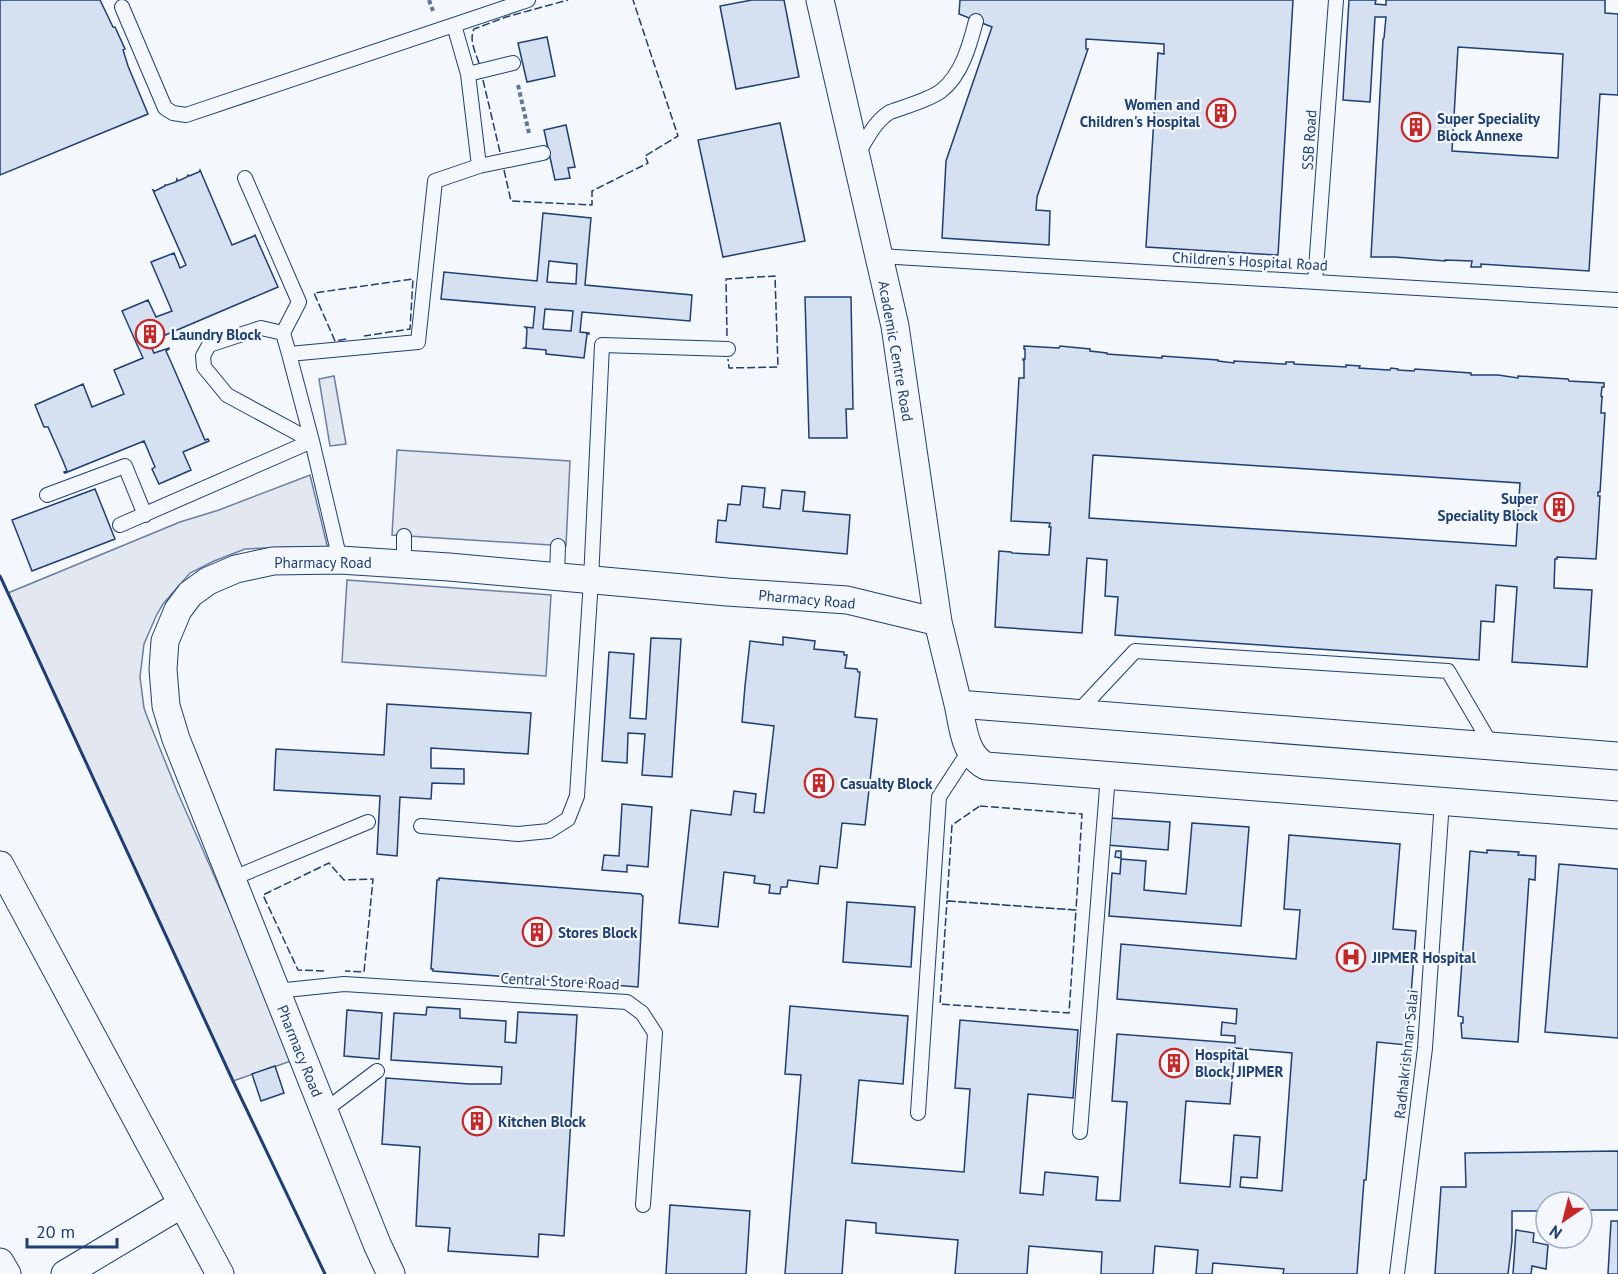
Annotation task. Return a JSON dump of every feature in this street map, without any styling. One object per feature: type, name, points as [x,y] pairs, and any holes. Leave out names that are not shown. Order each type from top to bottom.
[{"type":"street","name":"Academic Centre Road","points":[[820,0],[895,326],[938,622],[969,751]]},
{"type":"street","name":"Pharmacy Road","points":[[391,1274],[231,879],[176,739],[166,706],[163,669],[165,641],[178,610],[190,594],[208,581],[236,569],[273,561],[339,561],[449,567],[728,592],[847,600],[938,622]]},
{"type":"street","points":[[958,704],[1618,756]]},
{"type":"street","points":[[969,751],[986,766],[1618,815]]},
{"type":"street","points":[[0,865],[220,1274]]},
{"type":"street","points":[[65,1274],[182,1204]]},
{"type":"street","points":[[0,1262],[7,1274]]},
{"type":"lane","points":[[122,7],[165,108],[173,113],[186,115],[454,25],[496,5],[528,0]]},
{"type":"lane","name":"SSB Road","points":[[1315,282],[1336,0]]},
{"type":"lane","points":[[856,157],[884,116],[931,97],[950,81],[965,56],[976,21]]},
{"type":"lane","points":[[454,25],[468,74],[479,166]]},
{"type":"lane","points":[[468,74],[513,63]]},
{"type":"lane","points":[[289,354],[418,342],[435,181],[479,166],[538,154]]},
{"type":"lane","points":[[244,178],[299,302],[283,333],[312,441],[339,561]]},
{"type":"lane","name":"Children's Hospital Road","points":[[879,256],[1618,300]]},
{"type":"lane","points":[[283,333],[261,328],[209,345],[203,356],[204,367],[227,395],[312,441]]},
{"type":"lane","points":[[421,826],[518,834],[549,831],[568,819],[577,796],[591,580],[602,345],[728,349]]},
{"type":"lane","points":[[120,525],[312,441]]},
{"type":"lane","points":[[47,495],[125,466],[145,515]]},
{"type":"lane","points":[[404,536],[404,564]]},
{"type":"lane","points":[[557,577],[558,546]]},
{"type":"lane","points":[[1077,713],[1135,651],[1448,671],[1491,746]]},
{"type":"lane","points":[[918,1113],[939,797],[969,751]]},
{"type":"lane","points":[[1080,1132],[1108,775]]},
{"type":"lane","name":"Radhakrishnan Salai","points":[[1397,1274],[1425,1048],[1442,801]]},
{"type":"lane","points":[[231,879],[368,822]]},
{"type":"lane","name":"Central Store Road","points":[[276,991],[344,984],[627,1002],[642,1012],[655,1033],[643,1205]]},
{"type":"lane","points":[[324,1111],[377,1071]]},
{"type":"path","points":[[513,63],[538,154]]},
{"type":"shaded area","points":[[334,376],[346,444],[330,446],[319,379]]},
{"type":"shaded area","points":[[397,450],[570,461],[566,546],[392,535]]},
{"type":"shaded area","points":[[310,475],[328,549],[289,547],[245,549],[190,573],[163,604],[144,644],[140,677],[144,708],[177,791],[253,964],[291,1061],[233,1081],[8,593],[180,522],[219,510]]},
{"type":"shaded area","points":[[347,580],[551,595],[546,676],[342,662]]},
{"type":"building","points":[[0,0],[100,0],[125,49],[123,50],[128,66],[148,114],[0,175]]},
{"type":"building","points":[[752,0],[784,0],[799,77],[736,89],[720,6]]},
{"type":"building","name":"Women and Children's Hospital","points":[[960,0],[1293,0],[1278,255],[1146,247],[1158,53],[1164,54],[1164,44],[1086,39],[1086,49],[1088,49],[1037,197],[1036,210],[1050,211],[1049,245],[942,238],[946,161],[992,27],[959,14]]},
{"type":"building","name":"Super Speciality Block Annexe","points":[[1349,0],[1376,0],[1375,4],[1386,5],[1386,0],[1605,0],[1605,13],[1618,14],[1618,95],[1600,94],[1589,271],[1481,264],[1481,267],[1471,267],[1472,261],[1371,257],[1386,17],[1375,17],[1370,102],[1343,100]],"holes":[[[1458,47],[1563,54],[1558,158],[1452,151]]]},
{"type":"building","points":[[547,37],[555,76],[527,82],[518,43]]},
{"type":"building","points":[[780,123],[805,241],[723,257],[698,140]]},
{"type":"building","points":[[566,125],[575,167],[568,168],[570,178],[555,180],[544,130]]},
{"type":"building","name":"Laundry Block","points":[[200,170],[232,245],[255,235],[278,287],[149,342],[154,353],[169,348],[166,351],[205,440],[209,441],[183,452],[191,470],[159,484],[152,469],[155,467],[144,441],[65,473],[67,471],[48,427],[44,427],[35,405],[83,384],[92,407],[124,394],[114,370],[143,358],[122,311],[148,300],[156,317],[172,311],[151,262],[174,253],[180,268],[186,265],[153,190]]},
{"type":"building","points":[[543,213],[591,218],[585,285],[692,295],[690,321],[582,312],[580,332],[589,333],[584,358],[546,354],[546,350],[524,348],[526,347],[527,329],[525,327],[533,328],[535,307],[441,299],[444,272],[537,281]],"holes":[[[549,261],[577,264],[576,284],[547,282]],[[545,309],[573,311],[571,331],[543,329]]]},
{"type":"building","points":[[805,297],[851,297],[853,409],[846,409],[847,438],[809,438]]},
{"type":"building","name":"Super Speciality Block","points":[[1024,346],[1059,348],[1060,346],[1090,349],[1090,351],[1107,354],[1162,358],[1162,356],[1234,363],[1234,361],[1283,364],[1294,362],[1294,364],[1346,367],[1346,365],[1388,370],[1391,368],[1414,371],[1415,369],[1471,373],[1471,375],[1568,379],[1569,381],[1604,383],[1601,396],[1603,397],[1601,413],[1605,413],[1600,492],[1598,492],[1600,496],[1596,559],[1557,557],[1555,559],[1554,588],[1592,590],[1587,667],[1512,662],[1517,587],[1496,585],[1494,622],[1481,621],[1479,660],[1115,635],[1118,597],[1105,596],[1107,560],[1087,558],[1082,633],[995,627],[999,551],[1049,555],[1050,523],[1011,521],[1019,378],[1024,378]],"holes":[[[1093,455],[1520,483],[1516,546],[1089,518]]]},
{"type":"building","points":[[742,486],[765,488],[763,507],[780,509],[782,490],[805,492],[803,511],[850,515],[847,554],[716,542],[718,520],[726,521],[728,504],[740,505]]},
{"type":"building","points":[[95,489],[115,539],[32,571],[12,520]]},
{"type":"building","name":"Casualty Block","points":[[783,637],[815,641],[814,649],[844,652],[844,655],[847,655],[845,668],[857,669],[860,672],[855,717],[877,719],[865,825],[842,823],[837,868],[820,866],[818,884],[788,880],[787,887],[781,887],[780,894],[769,893],[770,885],[754,883],[755,876],[724,872],[718,927],[679,923],[691,810],[731,815],[734,791],[756,794],[754,812],[764,813],[774,726],[742,722],[745,686],[750,641],[783,645]]},
{"type":"building","points":[[651,638],[681,639],[672,777],[642,775],[645,734],[628,733],[627,763],[602,761],[609,652],[634,654],[630,718],[646,719]]},
{"type":"building","points":[[387,704],[531,713],[528,754],[431,748],[431,768],[464,769],[464,784],[432,783],[431,799],[400,797],[397,856],[377,854],[380,796],[274,790],[276,749],[384,755]]},
{"type":"building","points":[[622,804],[652,807],[648,867],[627,865],[627,872],[602,870],[604,855],[619,856]]},
{"type":"building","points":[[1110,818],[1170,822],[1168,850],[1107,845]]},
{"type":"building","points":[[1192,823],[1249,827],[1241,926],[1109,916],[1112,873],[1120,874],[1121,859],[1146,861],[1144,890],[1186,894]]},
{"type":"building","name":"Hospital Block, JIPMER","points":[[1289,835],[1400,844],[1393,929],[1416,931],[1407,1045],[1377,1042],[1357,1274],[1283,1274],[1284,1269],[1213,1263],[1212,1274],[1196,1274],[1198,1250],[1155,1246],[1153,1274],[1101,1274],[1102,1252],[1029,1246],[1027,1274],[955,1274],[958,1240],[876,1233],[876,1223],[846,1220],[842,1274],[785,1274],[801,1075],[785,1074],[790,1006],[908,1016],[903,1084],[859,1080],[852,1163],[964,1172],[970,1089],[955,1088],[960,1020],[1078,1030],[1073,1098],[1028,1094],[1020,1193],[1043,1195],[1045,1172],[1098,1177],[1096,1200],[1120,1201],[1127,1102],[1112,1101],[1117,1034],[1235,1043],[1235,1036],[1221,1035],[1222,1022],[1236,1024],[1237,1009],[1117,999],[1121,944],[1296,959],[1300,910],[1284,909]],"holes":[[[1235,1048],[1292,1053],[1282,1191],[1240,1187],[1241,1177],[1257,1178],[1260,1137],[1234,1135],[1230,1187],[1180,1183],[1186,1101],[1230,1104]]]},
{"type":"building","points":[[1487,850],[1519,852],[1518,855],[1536,856],[1535,880],[1529,879],[1518,1042],[1462,1038],[1463,1017],[1458,1016],[1470,851],[1487,853]]},
{"type":"building","points":[[1116,851],[1121,851],[1121,858],[1115,857]]},
{"type":"building","points":[[1559,864],[1618,869],[1618,1038],[1545,1032]]},
{"type":"building","name":"Stores Block","points":[[439,878],[641,894],[643,896],[638,987],[433,971],[431,969],[437,880]]},
{"type":"building","points":[[847,902],[915,907],[911,967],[843,962]]},
{"type":"building","name":"Kitchen Block","points":[[427,1007],[460,1009],[460,1018],[506,1021],[505,1042],[516,1043],[518,1012],[577,1015],[564,1236],[539,1234],[538,1257],[448,1251],[450,1228],[416,1226],[420,1147],[382,1144],[386,1078],[501,1084],[502,1067],[391,1060],[394,1013],[426,1015]]},
{"type":"building","points":[[347,1010],[382,1013],[379,1059],[344,1056]]},
{"type":"building","points":[[275,1066],[284,1093],[261,1101],[252,1074]]},
{"type":"building","points":[[1618,1151],[1618,1210],[1594,1210],[1594,1190],[1534,1190],[1534,1211],[1512,1211],[1512,1241],[1508,1274],[1435,1274],[1441,1187],[1466,1187],[1465,1153]]},
{"type":"building","points":[[670,1205],[750,1211],[746,1274],[666,1274]]},
{"type":"building","points":[[1611,1221],[1618,1221],[1618,1274],[1608,1274]]},
{"type":"building","points":[[1516,1230],[1534,1233],[1534,1250],[1548,1250],[1546,1269],[1532,1266],[1531,1274],[1513,1274]]},
{"type":"fence","points":[[479,63],[472,41],[474,29],[506,17],[568,0]]},
{"type":"fence","points":[[504,170],[511,201],[592,205],[592,191],[648,163],[645,156],[678,136],[633,0]]},
{"type":"fence","points":[[483,80],[500,152]]},
{"type":"fence","points":[[727,336],[726,279],[775,276],[778,367],[729,368],[728,359]]},
{"type":"fence","points":[[346,339],[335,341],[314,293],[413,279],[410,329],[364,336]]},
{"type":"fence","points":[[980,806],[1082,814],[1076,910],[947,901],[952,825],[980,806]]},
{"type":"fence","points":[[324,971],[298,970],[263,895],[329,863],[344,880],[373,879],[364,972],[345,971]]},
{"type":"fence","points":[[947,901],[1076,910],[1069,1013],[940,1004],[947,901]]},
{"type":"wall","points":[[0,576],[233,1081],[325,1274]]},
{"type":"place","name":"Women and Children's Hospital","points":[[1221,113]]},
{"type":"place","name":"Super Speciality Block Annexe","points":[[1416,127]]},
{"type":"place","name":"Laundry Block","points":[[150,334]]},
{"type":"place","name":"Super Speciality Block","points":[[1559,507]]},
{"type":"place","name":"Casualty Block","points":[[819,783]]},
{"type":"place","name":"Stores Block","points":[[537,932]]},
{"type":"place","name":"JIPMER Hospital","points":[[1351,957]]},
{"type":"place","name":"Hospital Block, JIPMER","points":[[1174,1063]]},
{"type":"place","name":"Kitchen Block","points":[[477,1121]]}]
